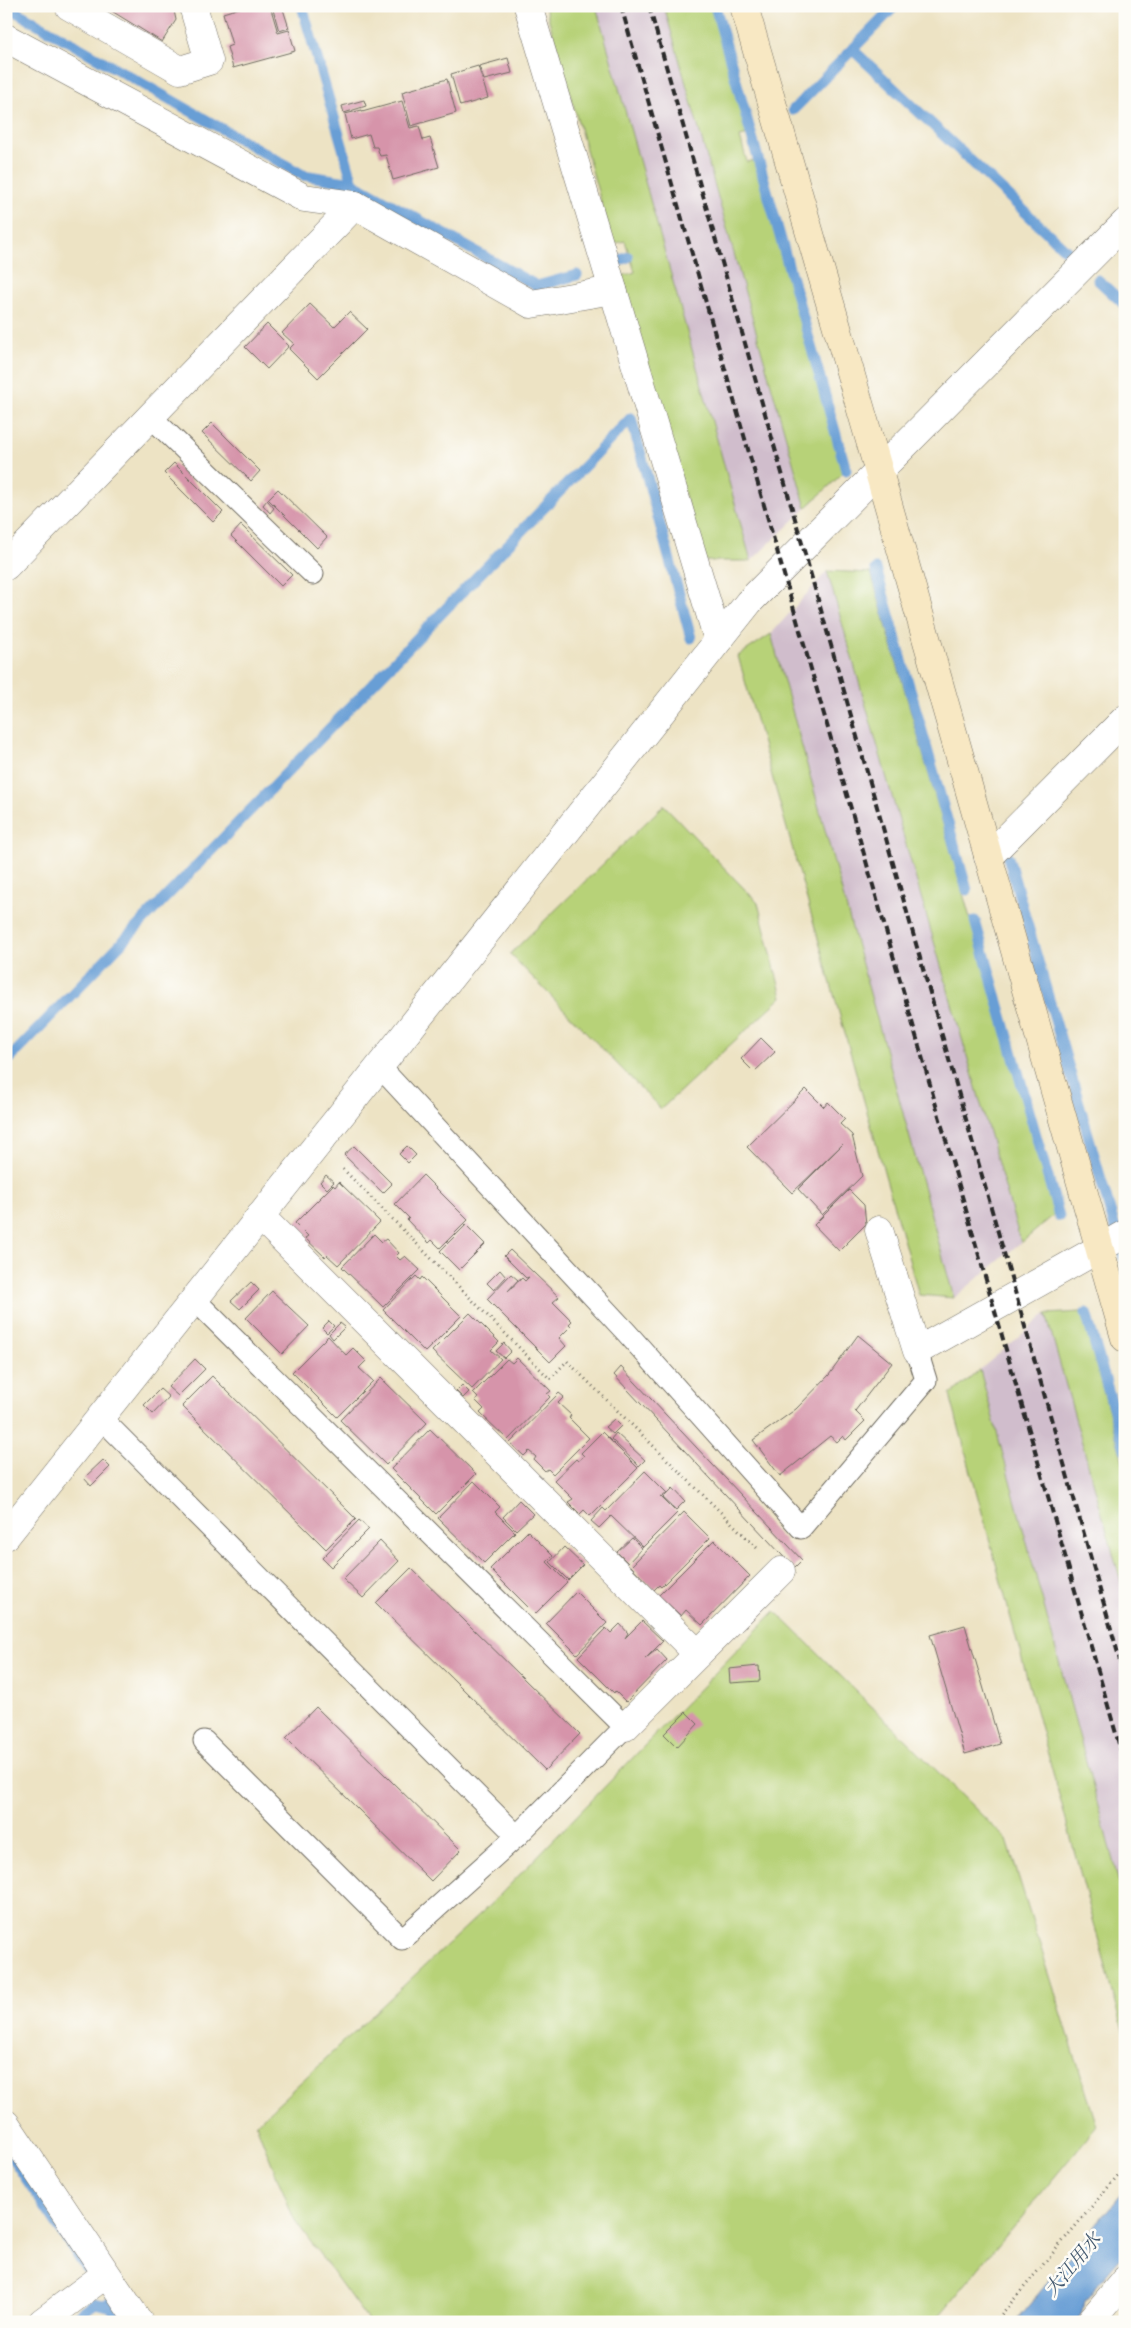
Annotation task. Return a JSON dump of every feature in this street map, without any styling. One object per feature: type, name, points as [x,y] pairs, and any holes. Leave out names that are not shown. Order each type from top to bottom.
[{"type":"street","points":[[69,6],[180,70],[209,62],[193,6]]},
{"type":"street","points":[[528,6],[718,640]]},
{"type":"street","points":[[744,6],[879,472],[1125,1338]]},
{"type":"street","points":[[6,38],[304,198],[355,205],[532,304],[613,290]]},
{"type":"street","points":[[6,566],[355,205]]},
{"type":"street","points":[[6,1536],[748,602],[1125,223]]},
{"type":"street","points":[[988,857],[1125,719]]},
{"type":"street","points":[[260,1216],[698,1654]]},
{"type":"street","points":[[879,1230],[917,1352],[1099,1247],[1125,1234]]},
{"type":"street","points":[[625,1727],[780,1571]]},
{"type":"street","points":[[6,2124],[139,2322]]},
{"type":"street","points":[[42,2322],[106,2274]]},
{"type":"street","points":[[1090,2322],[1125,2280]]},
{"type":"lane","points":[[151,417],[313,574]]},
{"type":"lane","points":[[379,1066],[627,1333],[801,1528],[926,1380],[917,1352]]},
{"type":"lane","points":[[194,1299],[625,1727],[517,1836],[402,1939],[204,1740]]},
{"type":"lane","points":[[100,1417],[517,1836]]},
{"type":"path","points":[[318,1143],[550,1379],[568,1361],[780,1571]]},
{"type":"path","points":[[995,2322],[1125,2167]]},
{"type":"shaded area","points":[[545,6],[712,6],[749,135],[740,137],[747,162],[755,160],[843,473],[751,561],[704,561],[635,272],[625,241],[613,244]]},
{"type":"shaded area","points":[[827,571],[871,573],[1055,1214],[954,1298],[919,1295],[738,656],[771,634]]},
{"type":"shaded area","points":[[1081,1312],[1125,1469],[1125,2037],[950,1395],[1046,1314]]},
{"type":"green space","points":[[545,6],[596,6],[751,561],[704,561],[622,276],[635,272],[625,241],[613,244]]},
{"type":"green space","points":[[664,6],[712,6],[749,135],[740,137],[747,162],[755,160],[843,473],[806,508]]},
{"type":"green space","points":[[827,571],[871,573],[1055,1214],[1021,1243]]},
{"type":"green space","points":[[771,634],[954,1298],[919,1295],[738,656]]},
{"type":"green space","points":[[664,805],[758,903],[782,997],[661,1109],[510,954]]},
{"type":"green space","points":[[1081,1312],[1125,1469],[1125,1596],[1046,1314]]},
{"type":"green space","points":[[980,1370],[1125,1905],[1125,2037],[950,1395]]},
{"type":"green space","points":[[775,1611],[1007,1840],[1097,2126],[934,2322],[369,2322],[294,2219],[256,2124],[497,1898]]},
{"type":"water","name":"大江用水","points":[[1125,2189],[1125,2253],[1084,2301],[1081,2316],[1076,2322],[1015,2322]]},
{"type":"building","points":[[113,6],[173,6],[176,20],[162,42],[110,10]]},
{"type":"building","points":[[246,6],[270,6],[278,33],[289,30],[295,51],[233,68],[227,47],[232,45],[223,13]]},
{"type":"building","points":[[272,6],[282,6],[289,28],[279,31]]},
{"type":"building","points":[[508,58],[512,73],[484,80],[479,66]]},
{"type":"building","points":[[478,66],[488,98],[460,106],[451,74]]},
{"type":"building","points":[[447,79],[456,113],[411,126],[402,92]]},
{"type":"building","points":[[364,100],[366,106],[344,113],[342,106]]},
{"type":"building","points":[[402,101],[410,128],[419,126],[423,140],[430,138],[439,167],[393,180],[386,155],[380,156],[377,147],[373,147],[369,134],[351,139],[345,114],[362,110],[362,112]]},
{"type":"building","points":[[310,304],[334,327],[349,312],[367,329],[318,378],[289,349],[294,344],[282,333]]},
{"type":"building","points":[[267,324],[289,346],[267,369],[245,347]]},
{"type":"building","points":[[212,423],[260,471],[251,481],[202,433]]},
{"type":"building","points":[[174,463],[223,512],[213,522],[164,473]]},
{"type":"building","points":[[278,489],[327,537],[317,548],[268,499]]},
{"type":"building","points":[[267,500],[274,508],[270,513],[263,505]]},
{"type":"building","points":[[241,525],[292,575],[281,586],[231,536]]},
{"type":"building","points":[[761,1038],[775,1052],[754,1072],[741,1059]]},
{"type":"building","points":[[806,1089],[824,1107],[828,1102],[845,1119],[840,1124],[852,1135],[862,1176],[822,1215],[798,1189],[843,1144],[792,1193],[747,1147]]},
{"type":"building","points":[[354,1146],[392,1184],[383,1193],[344,1155]]},
{"type":"building","points":[[407,1146],[416,1155],[408,1163],[399,1154]]},
{"type":"building","points":[[326,1175],[334,1182],[327,1189],[320,1182]]},
{"type":"building","points":[[423,1175],[468,1220],[440,1248],[432,1240],[429,1243],[395,1204]]},
{"type":"building","points":[[339,1182],[380,1222],[338,1265],[327,1255],[325,1257],[305,1238],[308,1236],[295,1223],[333,1185],[335,1187]]},
{"type":"building","points":[[849,1190],[864,1205],[866,1224],[839,1251],[814,1225]]},
{"type":"building","points":[[466,1225],[485,1244],[459,1270],[440,1251]]},
{"type":"building","points":[[374,1234],[382,1242],[386,1239],[399,1253],[396,1256],[400,1260],[405,1256],[420,1270],[383,1307],[342,1267]]},
{"type":"building","points":[[510,1250],[559,1297],[553,1302],[572,1321],[569,1324],[571,1326],[559,1338],[566,1346],[550,1362],[487,1299],[511,1274],[518,1280],[508,1291],[522,1278],[525,1281],[529,1277],[526,1278],[504,1256]]},
{"type":"building","points":[[500,1270],[506,1277],[494,1290],[487,1283]]},
{"type":"building","points":[[416,1276],[420,1280],[422,1277],[461,1316],[425,1352],[383,1310]]},
{"type":"building","points":[[251,1282],[259,1290],[240,1309],[231,1301]]},
{"type":"building","points":[[272,1291],[309,1326],[282,1354],[246,1318]]},
{"type":"building","points":[[470,1313],[499,1342],[491,1350],[501,1359],[472,1389],[432,1351]]},
{"type":"building","points":[[329,1321],[334,1326],[327,1333],[322,1328]]},
{"type":"building","points":[[340,1323],[345,1327],[333,1339],[329,1334]]},
{"type":"building","points":[[858,1335],[892,1363],[855,1411],[865,1421],[846,1440],[843,1436],[837,1442],[830,1436],[780,1476],[753,1440],[796,1409],[829,1375]]},
{"type":"building","points":[[328,1336],[346,1355],[353,1348],[366,1361],[359,1368],[373,1381],[337,1417],[292,1372]]},
{"type":"building","points":[[504,1343],[511,1351],[504,1358],[496,1351]]},
{"type":"building","points":[[517,1358],[551,1391],[547,1394],[550,1397],[508,1440],[480,1413],[484,1409],[475,1400],[478,1398],[473,1393],[507,1359],[512,1363]]},
{"type":"building","points":[[195,1359],[205,1369],[178,1396],[168,1387]]},
{"type":"building","points":[[621,1367],[802,1560],[794,1568],[614,1375]]},
{"type":"building","points":[[212,1376],[356,1519],[326,1549],[182,1406]]},
{"type":"building","points":[[381,1378],[427,1423],[386,1465],[340,1420]]},
{"type":"building","points":[[462,1385],[469,1392],[463,1398],[456,1391]]},
{"type":"building","points":[[160,1389],[169,1397],[153,1414],[144,1405]]},
{"type":"building","points":[[559,1393],[564,1397],[558,1403],[571,1415],[569,1418],[589,1438],[553,1474],[548,1469],[545,1471],[534,1460],[536,1457],[529,1451],[524,1456],[510,1443]]},
{"type":"building","points":[[614,1419],[621,1426],[613,1434],[605,1427]]},
{"type":"building","points":[[430,1429],[476,1474],[436,1514],[391,1469]]},
{"type":"building","points":[[602,1432],[638,1468],[590,1516],[584,1510],[580,1514],[568,1502],[573,1499],[554,1480],[576,1459],[578,1461],[584,1456],[581,1453]]},
{"type":"building","points":[[616,1433],[645,1460],[639,1466],[611,1439]]},
{"type":"building","points":[[103,1460],[110,1467],[91,1486],[84,1478]]},
{"type":"building","points":[[645,1471],[667,1493],[662,1497],[660,1496],[677,1513],[643,1547],[611,1516],[599,1528],[591,1521],[603,1508],[606,1511]]},
{"type":"building","points":[[474,1481],[500,1507],[495,1512],[515,1532],[484,1563],[438,1518]]},
{"type":"building","points":[[673,1488],[685,1501],[676,1510],[663,1498]]},
{"type":"building","points":[[519,1500],[533,1514],[516,1530],[503,1517]]},
{"type":"building","points":[[684,1512],[710,1538],[661,1587],[659,1585],[654,1590],[631,1566]]},
{"type":"building","points":[[359,1520],[369,1529],[331,1567],[322,1558]]},
{"type":"building","points":[[528,1531],[553,1556],[547,1562],[567,1582],[535,1614],[490,1569]]},
{"type":"building","points":[[632,1538],[642,1548],[628,1563],[617,1552]]},
{"type":"building","points":[[714,1540],[750,1576],[702,1625],[686,1610],[681,1616],[659,1595]]},
{"type":"building","points":[[380,1541],[399,1561],[363,1598],[343,1579]]},
{"type":"building","points":[[564,1547],[583,1565],[568,1580],[550,1562]]},
{"type":"building","points":[[411,1568],[580,1734],[545,1770],[376,1603]]},
{"type":"building","points":[[576,1592],[607,1623],[577,1654],[546,1623]]},
{"type":"building","points":[[642,1621],[663,1641],[645,1659],[657,1649],[667,1660],[626,1702],[615,1691],[614,1693],[578,1657],[606,1628],[611,1633],[620,1624],[628,1633],[625,1638]]},
{"type":"building","points":[[965,1625],[1000,1744],[965,1754],[930,1635]]},
{"type":"building","points":[[759,1666],[760,1681],[730,1683],[729,1669]]},
{"type":"building","points":[[316,1707],[461,1850],[431,1881],[286,1738]]},
{"type":"building","points":[[686,1712],[698,1724],[677,1747],[664,1734]]},
{"type":"waterway","points":[[6,6],[303,175],[353,183],[537,286],[577,275]]},
{"type":"waterway","points":[[302,6],[353,183]]},
{"type":"waterway","points":[[715,6],[846,470]]},
{"type":"waterway","points":[[793,110],[895,6]]},
{"type":"waterway","points":[[852,49],[1073,257]]},
{"type":"waterway","points":[[619,261],[628,257]]},
{"type":"waterway","points":[[1098,280],[1125,305]]},
{"type":"waterway","points":[[631,418],[691,638]]},
{"type":"waterway","points":[[6,1062],[631,418]]},
{"type":"waterway","points":[[876,569],[967,890]]},
{"type":"waterway","points":[[1008,857],[1115,1228]]},
{"type":"waterway","points":[[975,921],[1059,1216]]},
{"type":"waterway","points":[[1123,1255],[1125,1259]]},
{"type":"waterway","points":[[1086,1313],[1125,1449]]},
{"type":"waterway","points":[[9,2153],[86,2268]]},
{"type":"waterway","points":[[69,2322],[95,2303],[111,2307]]},
{"type":"waterway","points":[[108,2303],[121,2322]]},
{"type":"railway","points":[[621,6],[1125,1765]]},
{"type":"railway","points":[[649,6],[1125,1678]]}]
